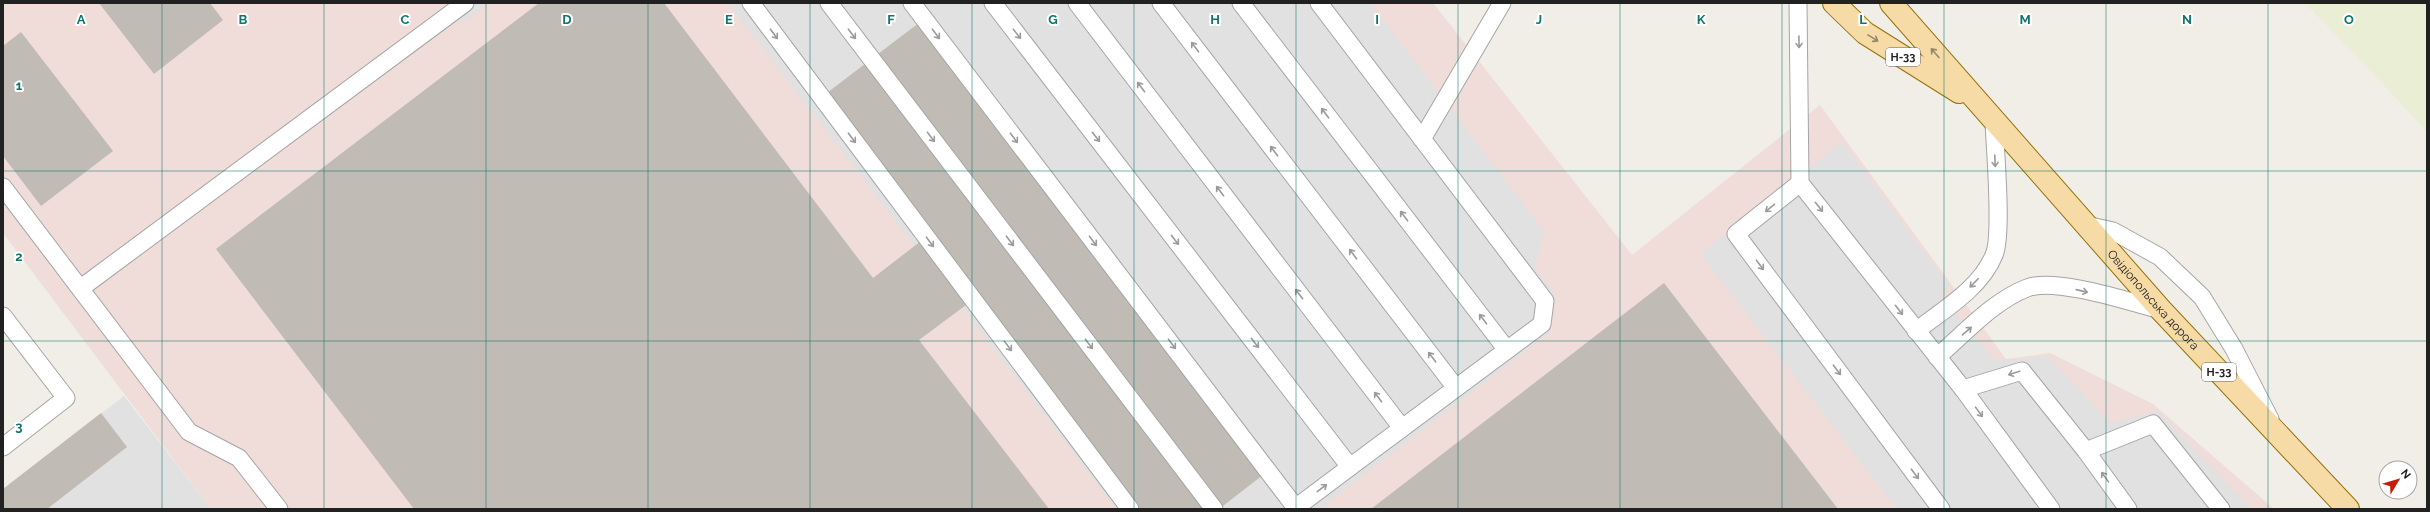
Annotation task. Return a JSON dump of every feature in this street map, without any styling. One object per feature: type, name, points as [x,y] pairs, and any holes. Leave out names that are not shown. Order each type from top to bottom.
[{"type":"main road","name":"Овідіопольська дорога","points":[[1834,3],[1865,33],[1978,104]]},
{"type":"main road","name":"Овідіопольська дорога","points":[[1891,3],[1978,104],[2161,310],[2348,509]]},
{"type":"lane","points":[[81,288],[466,3]]},
{"type":"lane","points":[[751,3],[1130,509]]},
{"type":"lane","points":[[829,3],[1214,509]]},
{"type":"lane","points":[[912,3],[1295,508],[1542,324],[1545,301],[1318,3]]},
{"type":"lane","points":[[993,3],[1350,467]]},
{"type":"lane","points":[[1077,3],[1402,428]]},
{"type":"lane","points":[[1161,3],[1456,388]]},
{"type":"lane","points":[[1241,3],[1507,350]]},
{"type":"lane","points":[[1422,139],[1502,3]]},
{"type":"lane","points":[[1798,3],[1800,183],[1963,389],[2051,509]]},
{"type":"lane","points":[[1916,331],[1968,289],[1984,273],[1995,254],[1998,228],[1994,122]]},
{"type":"lane","points":[[1800,183],[1736,234],[1941,509]]},
{"type":"lane","points":[[3,186],[189,432],[238,458],[279,509]]},
{"type":"lane","points":[[2086,225],[2113,231],[2160,257],[2202,297],[2234,349],[2277,433]]},
{"type":"lane","points":[[1937,357],[2006,299],[2027,288],[2047,284],[2161,310]]},
{"type":"lane","points":[[3,316],[66,398],[3,447]]},
{"type":"lane","points":[[1963,389],[2022,371],[2086,451],[2128,509]]},
{"type":"lane","points":[[2086,451],[2154,424],[2221,509]]},
{"type":"shaded area","points":[[3,3],[1433,3],[1632,255],[1820,105],[2006,359],[2050,353],[2153,404],[2274,509],[211,509],[3,233]]},
{"type":"shaded area","points":[[446,3],[489,3],[462,23]]},
{"type":"shaded area","points":[[728,3],[1370,3],[1544,231],[1535,268],[1555,294],[1550,332],[1320,509],[1116,509]]},
{"type":"shaded area","points":[[1842,142],[1950,287],[1940,295],[1995,361],[2047,356],[2110,423],[2159,411],[2251,509],[1897,509],[1700,254]]},
{"type":"shaded area","points":[[124,396],[211,509],[3,509],[3,489]]},
{"type":"green space","points":[[2305,3],[2427,3],[2427,132],[2381,82]]},
{"type":"building","points":[[99,3],[210,3],[223,20],[154,74]]},
{"type":"building","points":[[539,3],[664,3],[873,278],[921,241],[815,102],[924,19],[1268,471],[1219,509],[1127,509],[970,302],[919,340],[1049,509],[414,509],[216,249]]},
{"type":"building","points":[[21,32],[113,151],[41,206],[3,156],[3,46]]},
{"type":"building","points":[[1664,283],[1838,509],[1371,509]]},
{"type":"building","points":[[101,413],[127,447],[47,509],[3,509],[3,489]]}]
